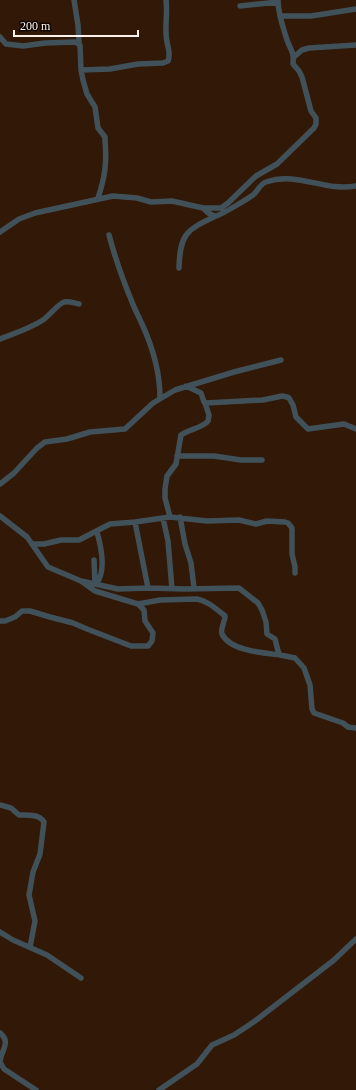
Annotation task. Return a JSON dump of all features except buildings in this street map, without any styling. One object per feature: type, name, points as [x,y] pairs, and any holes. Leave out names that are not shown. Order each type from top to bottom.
[{"type":"street","points":[[74,0],[78,25],[81,70],[87,94],[95,107],[98,128],[105,137],[106,170],[98,198]]},
{"type":"street","points":[[81,70],[110,69],[138,64],[163,63],[168,61],[170,56],[166,38],[166,0]]},
{"type":"street","points":[[0,232],[25,216],[98,198],[113,196],[134,197],[146,201],[172,201],[203,208],[217,209],[225,206],[248,182],[262,171],[277,164],[315,126],[316,118],[310,106],[300,71],[293,64],[294,57],[280,16],[278,1],[240,6]]},
{"type":"street","points":[[280,16],[311,16],[356,9]]},
{"type":"street","points":[[0,37],[6,44],[23,46],[45,43],[79,43]]},
{"type":"street","points":[[294,57],[302,50],[309,48],[356,45]]},
{"type":"street","points":[[179,268],[182,243],[187,232],[193,227],[222,214],[248,198],[257,191],[264,182],[291,178],[328,187],[356,186]]},
{"type":"street","points":[[203,208],[212,215],[216,216]]},
{"type":"street","points":[[109,235],[120,274],[143,325],[157,364],[160,383],[160,398]]},
{"type":"street","points":[[0,339],[24,331],[49,316],[60,304],[64,302],[79,304]]},
{"type":"street","points":[[0,484],[14,473],[37,448],[45,442],[67,439],[90,432],[125,429],[160,398],[175,390],[234,372],[281,360]]},
{"type":"street","points":[[170,517],[165,498],[165,489],[167,476],[176,464],[181,435],[194,428],[203,426],[207,423],[209,418],[201,393],[186,386]]},
{"type":"street","points":[[205,403],[226,403],[284,396],[289,398],[293,405],[296,417],[308,429],[344,424],[356,429]]},
{"type":"street","points":[[177,456],[214,456],[241,460],[262,460]]},
{"type":"street","points":[[0,516],[21,532],[33,544],[43,562],[48,567],[81,581],[118,589],[238,588],[247,593],[258,603],[266,622],[267,634],[275,640],[280,655]]},
{"type":"street","points":[[33,544],[44,544],[62,540],[79,540],[110,524],[170,517],[215,521],[239,520],[256,524],[272,521],[288,523],[292,528],[292,554],[295,573]]},
{"type":"street","points":[[180,517],[185,544],[191,563],[194,588]]},
{"type":"street","points":[[163,518],[168,541],[172,589]]},
{"type":"street","points":[[136,522],[148,588]]},
{"type":"street","points":[[95,584],[100,578],[102,560],[101,546],[97,532]]},
{"type":"street","points":[[94,560],[95,584]]},
{"type":"street","points":[[81,581],[95,591],[138,604],[160,600],[202,600],[225,616],[222,634],[228,641],[244,649],[295,658],[304,668],[310,685],[312,709],[314,713],[343,723],[348,727],[356,728]]},
{"type":"street","points":[[0,622],[15,617],[22,611],[30,611],[73,623],[125,644],[148,646],[152,641],[153,633],[146,624],[144,610],[138,604]]},
{"type":"street","points":[[0,805],[11,808],[19,815],[29,814],[39,817],[44,822],[40,854],[33,872],[28,895],[35,921],[30,947]]},
{"type":"street","points":[[0,932],[53,959],[81,978]]},
{"type":"street","points":[[159,1090],[197,1064],[212,1045],[255,1021],[334,960],[356,939]]},
{"type":"street","points":[[0,1033],[6,1040],[6,1045],[0,1061],[4,1069],[36,1090]]}]
